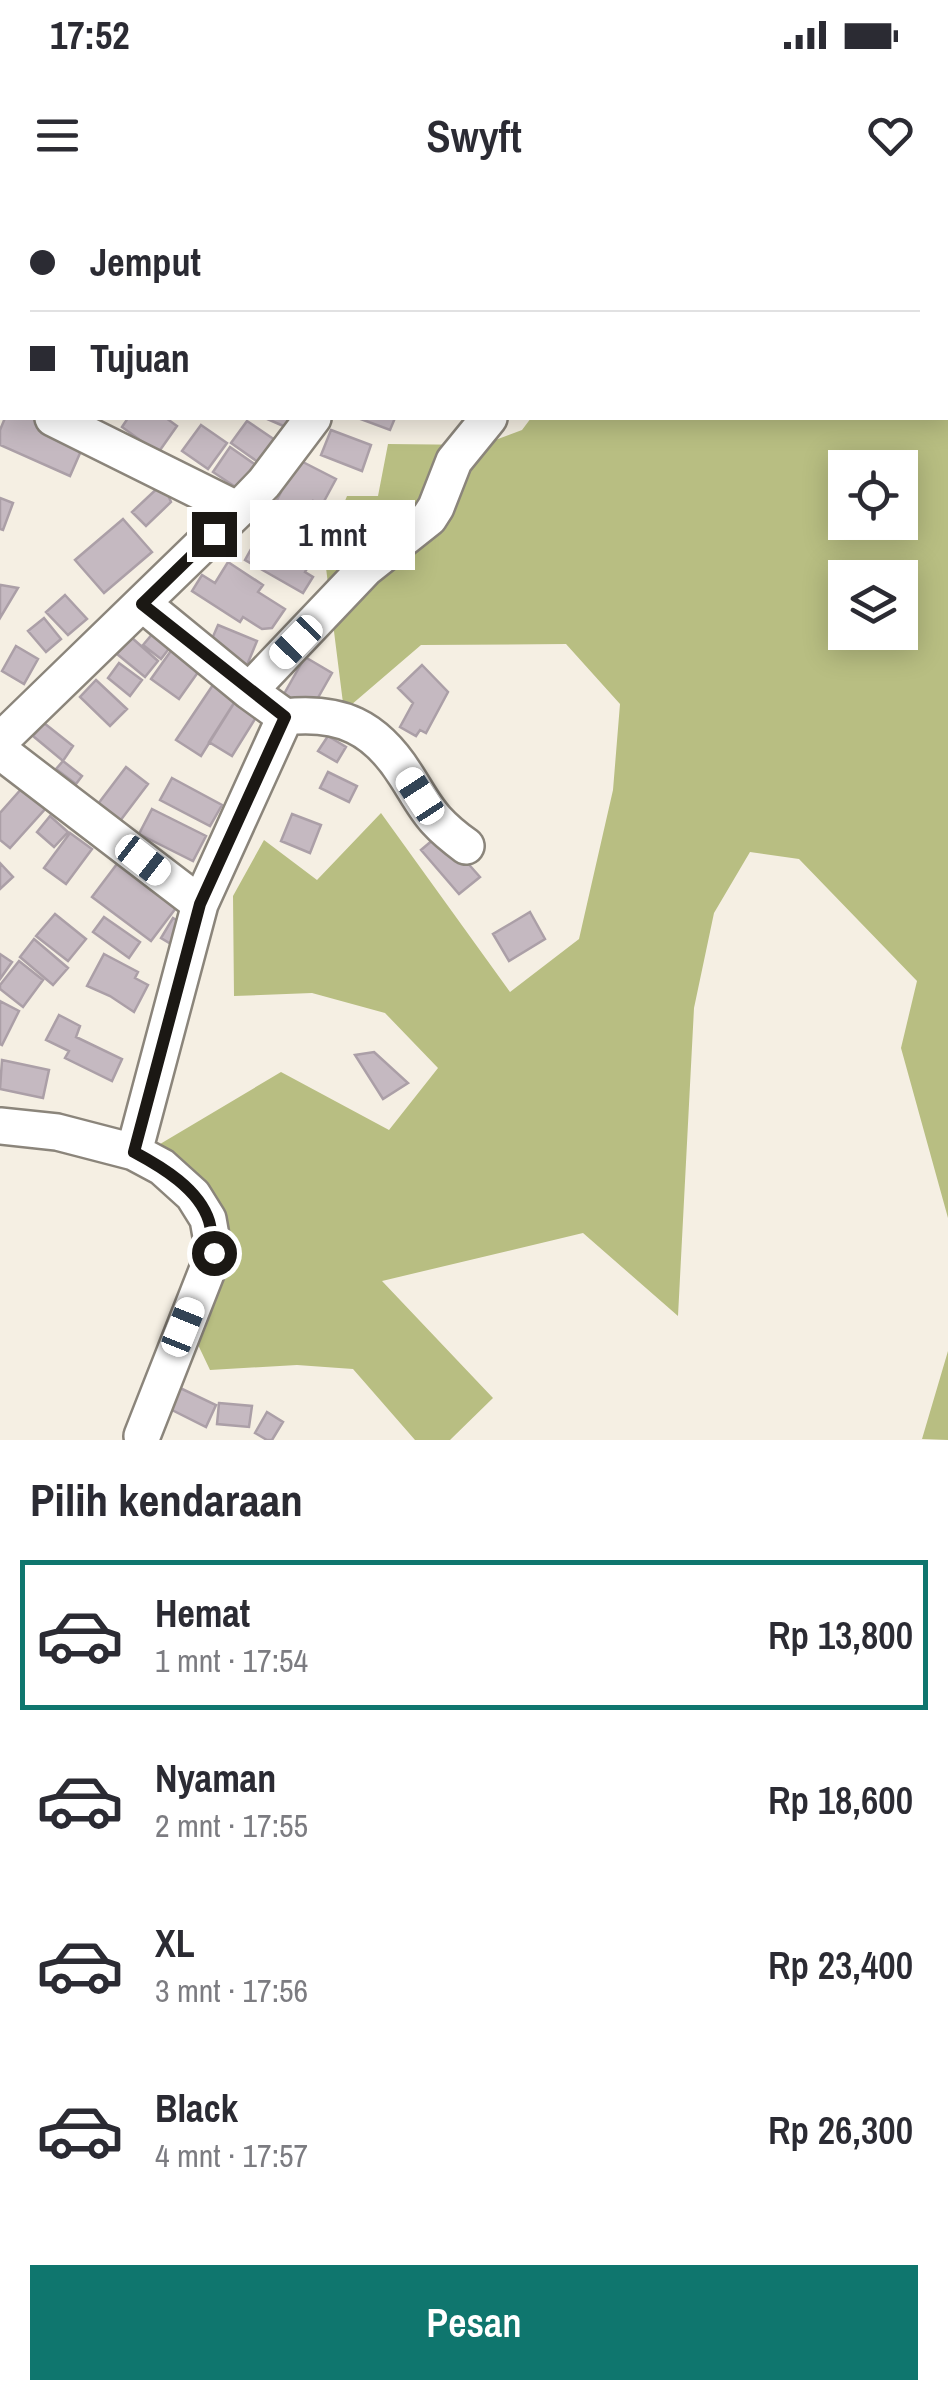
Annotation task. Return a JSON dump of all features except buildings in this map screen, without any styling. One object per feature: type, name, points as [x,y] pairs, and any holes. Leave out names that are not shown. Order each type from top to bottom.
[{"type":"street","points":[[57,420],[238,510]]},
{"type":"street","points":[[0,740],[238,510],[264,483],[311,420]]},
{"type":"street","points":[[249,691],[366,568],[429,518],[454,461],[487,420]]},
{"type":"street","points":[[142,604],[285,717],[332,717],[367,731],[394,758],[434,818],[466,846]]},
{"type":"street","points":[[134,1152],[200,904],[285,717]]},
{"type":"street","points":[[0,751],[200,904]]},
{"type":"street","points":[[0,1126],[57,1132],[134,1152],[162,1167],[193,1195],[208,1219],[214,1253],[142,1436]]},
{"type":"green space","points":[[530,420],[948,420],[948,1218],[901,1048],[917,981],[799,859],[750,852],[714,913],[694,1008],[678,1316],[583,1233],[382,1281],[493,1398],[450,1440],[415,1440],[353,1369],[297,1365],[210,1370],[182,1311],[199,1229],[150,1150],[281,1072],[389,1130],[438,1068],[385,1013],[312,993],[234,996],[233,896],[264,840],[317,880],[381,813],[510,992],[579,939],[613,790],[620,704],[566,644],[421,645],[344,711],[324,552],[347,496],[378,496],[388,444],[482,445],[522,430]]},
{"type":"green space","points":[[948,1351],[948,1440],[922,1439]]},
{"type":"route","points":[[214,534],[142,604],[285,717],[200,904],[134,1152],[162,1167],[193,1195],[208,1219],[214,1253]]}]
